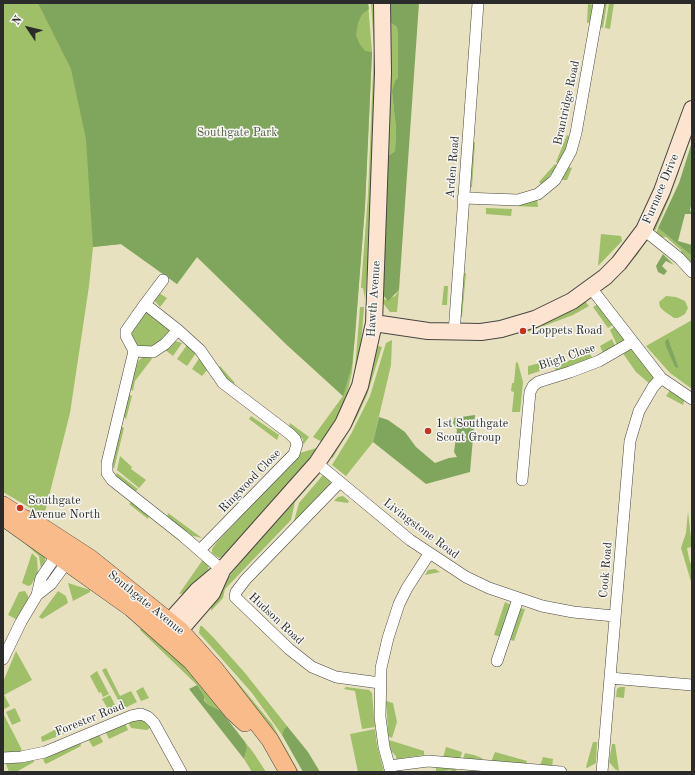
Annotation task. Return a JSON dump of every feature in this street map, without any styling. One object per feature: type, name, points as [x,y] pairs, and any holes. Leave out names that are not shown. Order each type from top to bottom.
[{"type":"main road","name":"Southgate Avenue","points":[[3,505],[23,518],[36,523],[62,552],[153,627],[192,662],[233,712],[244,722],[280,772]]},
{"type":"main road","name":"Southgate Avenue","points":[[3,518],[62,552],[90,558],[174,627],[215,669],[270,740],[288,772]]},
{"type":"street","name":"Hawth Avenue","points":[[174,627],[197,591],[222,570],[317,463],[340,430],[352,407],[360,386],[374,323],[383,73],[382,3]]},
{"type":"street","name":"Arden Road","points":[[454,333],[478,3]]},
{"type":"street","name":"Brantridge Road","points":[[463,198],[518,200],[538,194],[555,180],[571,151],[576,134],[599,3]]},
{"type":"street","name":"Furnace Drive","points":[[374,323],[428,331],[454,333],[501,329],[529,321],[572,301],[590,288],[619,263],[644,230],[662,191],[692,109]]},
{"type":"street","points":[[644,230],[679,258],[692,272]]},
{"type":"street","points":[[163,280],[126,331],[126,336],[134,351],[107,463],[107,473],[112,480],[200,550],[222,570]]},
{"type":"street","points":[[590,288],[661,378],[692,398]]},
{"type":"street","name":"Ringwood Close","points":[[145,304],[178,330],[200,350],[223,383],[295,438],[297,444],[294,454],[200,550]]},
{"type":"street","points":[[134,351],[153,352],[165,344],[178,330]]},
{"type":"street","name":"Bligh Close","points":[[522,480],[530,392],[532,386],[538,382],[599,361],[632,342]]},
{"type":"street","name":"Cook Road","points":[[602,772],[614,616],[632,429],[643,402],[661,378]]},
{"type":"street","name":"Livingstone Road","points":[[317,463],[429,554],[466,577],[518,599],[573,612],[614,616]]},
{"type":"street","name":"Hudson Road","points":[[340,482],[246,579],[239,587],[235,597],[289,649],[312,667],[336,677],[380,683]]},
{"type":"street","points":[[3,659],[20,622],[37,595],[51,584],[62,552]]},
{"type":"street","points":[[429,554],[407,588],[392,621],[384,654],[380,683],[381,722],[390,769],[428,761],[528,771],[561,772]]},
{"type":"street","points":[[497,661],[518,599]]},
{"type":"street","points":[[153,627],[162,631],[174,627],[237,709],[244,722]]},
{"type":"street","points":[[610,678],[692,685]]},
{"type":"street","name":"Forester Road","points":[[3,758],[21,757],[45,752],[130,716],[141,714],[148,717],[154,723],[181,772]]},
{"type":"green space","name":"Southgate Park","points":[[3,3],[368,3],[372,52],[365,206],[352,372],[345,403],[322,442],[313,437],[343,396],[287,345],[197,257],[177,284],[121,244],[93,247],[89,286],[70,413],[44,516],[3,492]]},
{"type":"green space","name":"Southgate Park","points":[[38,3],[368,3],[369,9],[362,14],[358,23],[356,35],[359,43],[365,51],[372,52],[365,206],[355,336],[352,365],[343,396],[287,345],[197,257],[177,284],[121,244],[93,247],[86,139],[71,69]]},
{"type":"green space","points":[[371,3],[376,3],[378,30],[370,240],[365,299],[363,288],[361,288],[368,195],[374,48]]},
{"type":"green space","points":[[387,3],[419,3],[399,290],[388,301],[383,295],[387,157],[395,151],[396,129],[392,92],[395,81],[398,78],[398,39],[397,27],[388,21]]},
{"type":"green space","points":[[603,3],[607,3],[603,28],[599,27]]},
{"type":"green space","points":[[609,3],[614,3],[610,29],[605,28]]},
{"type":"green space","points":[[588,4],[593,5],[590,22],[587,23]]},
{"type":"green space","points":[[388,21],[397,27],[398,78],[392,92],[396,129],[395,151],[387,157]]},
{"type":"green space","points":[[692,123],[692,134],[669,199],[655,231],[653,227]]},
{"type":"green space","points":[[567,135],[571,137],[559,164],[556,162]]},
{"type":"green space","points":[[475,142],[472,187],[469,187],[471,143]]},
{"type":"green space","points":[[692,142],[692,202],[690,210],[692,214],[685,214],[678,241],[692,245],[692,256],[658,228],[679,183]]},
{"type":"green space","points":[[555,164],[558,166],[542,185],[539,182]]},
{"type":"green space","points":[[568,167],[572,168],[567,180],[560,180]]},
{"type":"green space","points":[[537,199],[538,207],[514,206],[514,204]]},
{"type":"green space","points":[[486,208],[512,209],[511,216],[486,214]]},
{"type":"green space","points":[[658,228],[692,256],[692,264],[682,255],[681,250],[666,237],[661,237],[656,233]]},
{"type":"green space","points":[[601,234],[621,236],[622,241],[598,266]]},
{"type":"green space","points":[[645,241],[638,254],[611,284],[609,281]]},
{"type":"green space","points":[[663,254],[674,265],[666,261],[662,266],[667,271],[664,275],[658,272],[656,266]]},
{"type":"green space","points":[[466,273],[462,317],[459,317],[462,274]]},
{"type":"green space","points":[[444,286],[448,286],[447,305],[442,305]]},
{"type":"green space","points":[[399,290],[397,312],[390,312],[383,303],[383,295],[385,300],[395,296]]},
{"type":"green space","points":[[159,293],[167,298],[160,307],[153,299]]},
{"type":"green space","points":[[666,296],[676,297],[685,301],[688,308],[685,314],[678,318],[674,318],[664,311],[660,307],[659,302]]},
{"type":"green space","points":[[585,301],[589,306],[573,315],[528,332],[527,330],[559,317]]},
{"type":"green space","points":[[598,304],[614,324],[608,328],[593,307]]},
{"type":"green space","points":[[360,307],[364,307],[362,333],[354,382]]},
{"type":"green space","points":[[147,311],[169,329],[169,332],[164,340],[148,348],[137,346],[130,332]]},
{"type":"green space","points":[[692,320],[692,389],[670,373],[646,346]],"holes":[[[668,338],[679,368],[675,366],[667,349]]]},
{"type":"green space","points":[[615,326],[624,339],[618,347],[610,330]]},
{"type":"green space","points":[[668,338],[679,368],[675,367],[667,349],[665,342]]},
{"type":"green space","points":[[612,339],[616,348],[604,355],[600,346]]},
{"type":"green space","points":[[392,340],[391,365],[373,442],[346,476],[332,465],[351,434],[370,396],[386,343]]},
{"type":"green space","points":[[175,341],[182,343],[173,356],[164,349]]},
{"type":"green space","points":[[187,345],[196,353],[187,366],[177,359]]},
{"type":"green space","points":[[378,346],[382,347],[367,395],[356,419],[332,459],[332,454],[370,377]]},
{"type":"green space","points":[[629,349],[632,350],[654,377],[651,385],[636,372],[622,352]]},
{"type":"green space","points":[[589,352],[594,361],[557,373],[554,367]]},
{"type":"green space","points":[[154,356],[135,381],[133,391],[129,388],[138,361],[143,357]]},
{"type":"green space","points":[[200,357],[208,369],[202,376],[192,369]]},
{"type":"green space","points":[[516,362],[518,363],[523,382],[520,412],[512,412],[514,392],[511,391],[512,383],[514,383]]},
{"type":"green space","points":[[540,363],[543,370],[528,375],[528,366]]},
{"type":"green space","points":[[220,366],[235,383],[232,385],[218,368]]},
{"type":"green space","points":[[671,389],[685,398],[683,405],[666,396]]},
{"type":"green space","points":[[128,394],[132,396],[126,419],[123,416]]},
{"type":"green space","points":[[475,415],[470,472],[426,484],[373,442],[379,417],[388,420],[405,432],[416,447],[435,463],[457,457],[454,452],[457,430],[453,423],[454,418]]},
{"type":"green space","points":[[251,416],[279,435],[277,440],[249,419]]},
{"type":"green space","points":[[290,423],[309,437],[303,445],[303,439],[289,427]]},
{"type":"green space","points":[[120,426],[124,428],[114,469],[112,466]]},
{"type":"green space","points":[[323,446],[224,556],[219,558],[212,553],[212,549],[217,542],[300,453]]},
{"type":"green space","points":[[120,456],[132,467],[131,469],[146,480],[139,488],[117,470]]},
{"type":"green space","points":[[117,473],[138,489],[135,492],[114,476]]},
{"type":"green space","points":[[323,475],[330,479],[331,486],[299,521],[294,521],[299,503]]},
{"type":"green space","points":[[312,477],[315,479],[295,502],[291,520],[225,589],[223,598],[211,611],[212,598]]},
{"type":"green space","points":[[343,496],[349,501],[348,503],[334,501],[338,497]]},
{"type":"green space","points":[[132,501],[149,515],[148,519],[129,504]]},
{"type":"green space","points":[[688,511],[692,547],[687,548],[690,563],[692,562],[692,585],[681,548],[686,533]]},
{"type":"green space","points":[[168,513],[202,538],[189,535],[167,517]]},
{"type":"green space","points":[[3,524],[45,556],[45,561],[41,569],[39,556]]},
{"type":"green space","points":[[32,553],[37,558],[38,574],[31,585],[28,586],[22,583]]},
{"type":"green space","points":[[204,558],[209,564],[208,572],[190,592],[179,594]]},
{"type":"green space","points":[[435,569],[440,572],[425,575],[428,570]]},
{"type":"green space","points":[[68,583],[90,590],[90,592],[73,601]]},
{"type":"green space","points":[[25,591],[28,599],[16,619],[8,615],[19,592]]},
{"type":"green space","points":[[58,591],[66,596],[68,603],[42,619],[39,617]]},
{"type":"green space","points":[[505,602],[511,605],[502,637],[494,635]]},
{"type":"green space","points":[[520,608],[525,609],[514,641],[508,639]]},
{"type":"green space","points":[[143,625],[189,671],[221,711],[207,704],[197,685],[140,630]]},
{"type":"green space","points":[[200,626],[202,626],[213,637],[245,673],[287,726],[282,735],[252,693],[199,633]]},
{"type":"green space","points":[[196,636],[235,679],[272,724],[299,772],[294,772]]},
{"type":"green space","points":[[16,651],[32,680],[4,695],[10,706],[4,709],[3,682]]},
{"type":"green space","points":[[106,668],[120,696],[131,691],[137,702],[123,709],[102,670]]},
{"type":"green space","points":[[97,671],[109,694],[103,697],[101,692],[99,693],[90,676]]},
{"type":"green space","points":[[197,685],[207,704],[221,711],[245,742],[247,748],[244,759],[189,689]]},
{"type":"green space","points":[[143,687],[149,698],[141,701],[136,691]]},
{"type":"green space","points":[[346,687],[369,690],[372,693],[375,727],[362,729],[355,691],[344,689]]},
{"type":"green space","points":[[620,687],[625,687],[624,698],[616,697],[617,689]]},
{"type":"green space","points":[[110,695],[118,711],[111,714],[102,699]]},
{"type":"green space","points":[[386,701],[393,703],[397,722],[392,738],[388,736]]},
{"type":"green space","points":[[15,708],[21,721],[12,725],[6,712]]},
{"type":"green space","points":[[3,713],[21,748],[22,752],[3,754]]},
{"type":"green space","points":[[141,719],[145,720],[151,727],[147,730],[131,728],[128,722]]},
{"type":"green space","points":[[125,723],[128,730],[109,739],[105,731]]},
{"type":"green space","points":[[287,726],[308,752],[320,772],[303,772],[282,735]]},
{"type":"green space","points":[[60,727],[64,734],[42,742],[41,737]]},
{"type":"green space","points":[[375,729],[377,745],[384,772],[358,772],[350,734]]},
{"type":"green space","points":[[99,734],[103,742],[93,747],[88,739]]},
{"type":"green space","points":[[389,740],[424,751],[424,755],[396,759],[396,756],[391,751]]},
{"type":"green space","points":[[80,742],[81,746],[46,764],[44,762],[43,756]]},
{"type":"green space","points":[[245,742],[266,772],[252,772],[244,759],[247,748]]},
{"type":"green space","points":[[593,742],[597,742],[596,763],[587,768],[586,767]]},
{"type":"green space","points":[[612,744],[615,744],[619,771],[609,762]]},
{"type":"green space","points":[[446,747],[462,752],[460,759],[443,758]]},
{"type":"green space","points":[[495,752],[527,761],[526,765],[491,762]]},
{"type":"green space","points":[[465,753],[482,758],[480,761],[463,759]]},
{"type":"green space","points":[[543,757],[553,759],[552,767],[540,766]]},
{"type":"green space","points":[[33,758],[34,762],[16,772],[9,772],[6,764],[7,762]]},
{"type":"green space","points":[[436,767],[455,769],[458,772],[451,772],[451,770],[436,772]]},
{"type":"place","name":"Loppets Road","points":[[523,331]]},
{"type":"place","name":"1st Southgate Scout Group","points":[[428,431]]},
{"type":"place","name":"Southgate Avenue North","points":[[20,508]]}]
